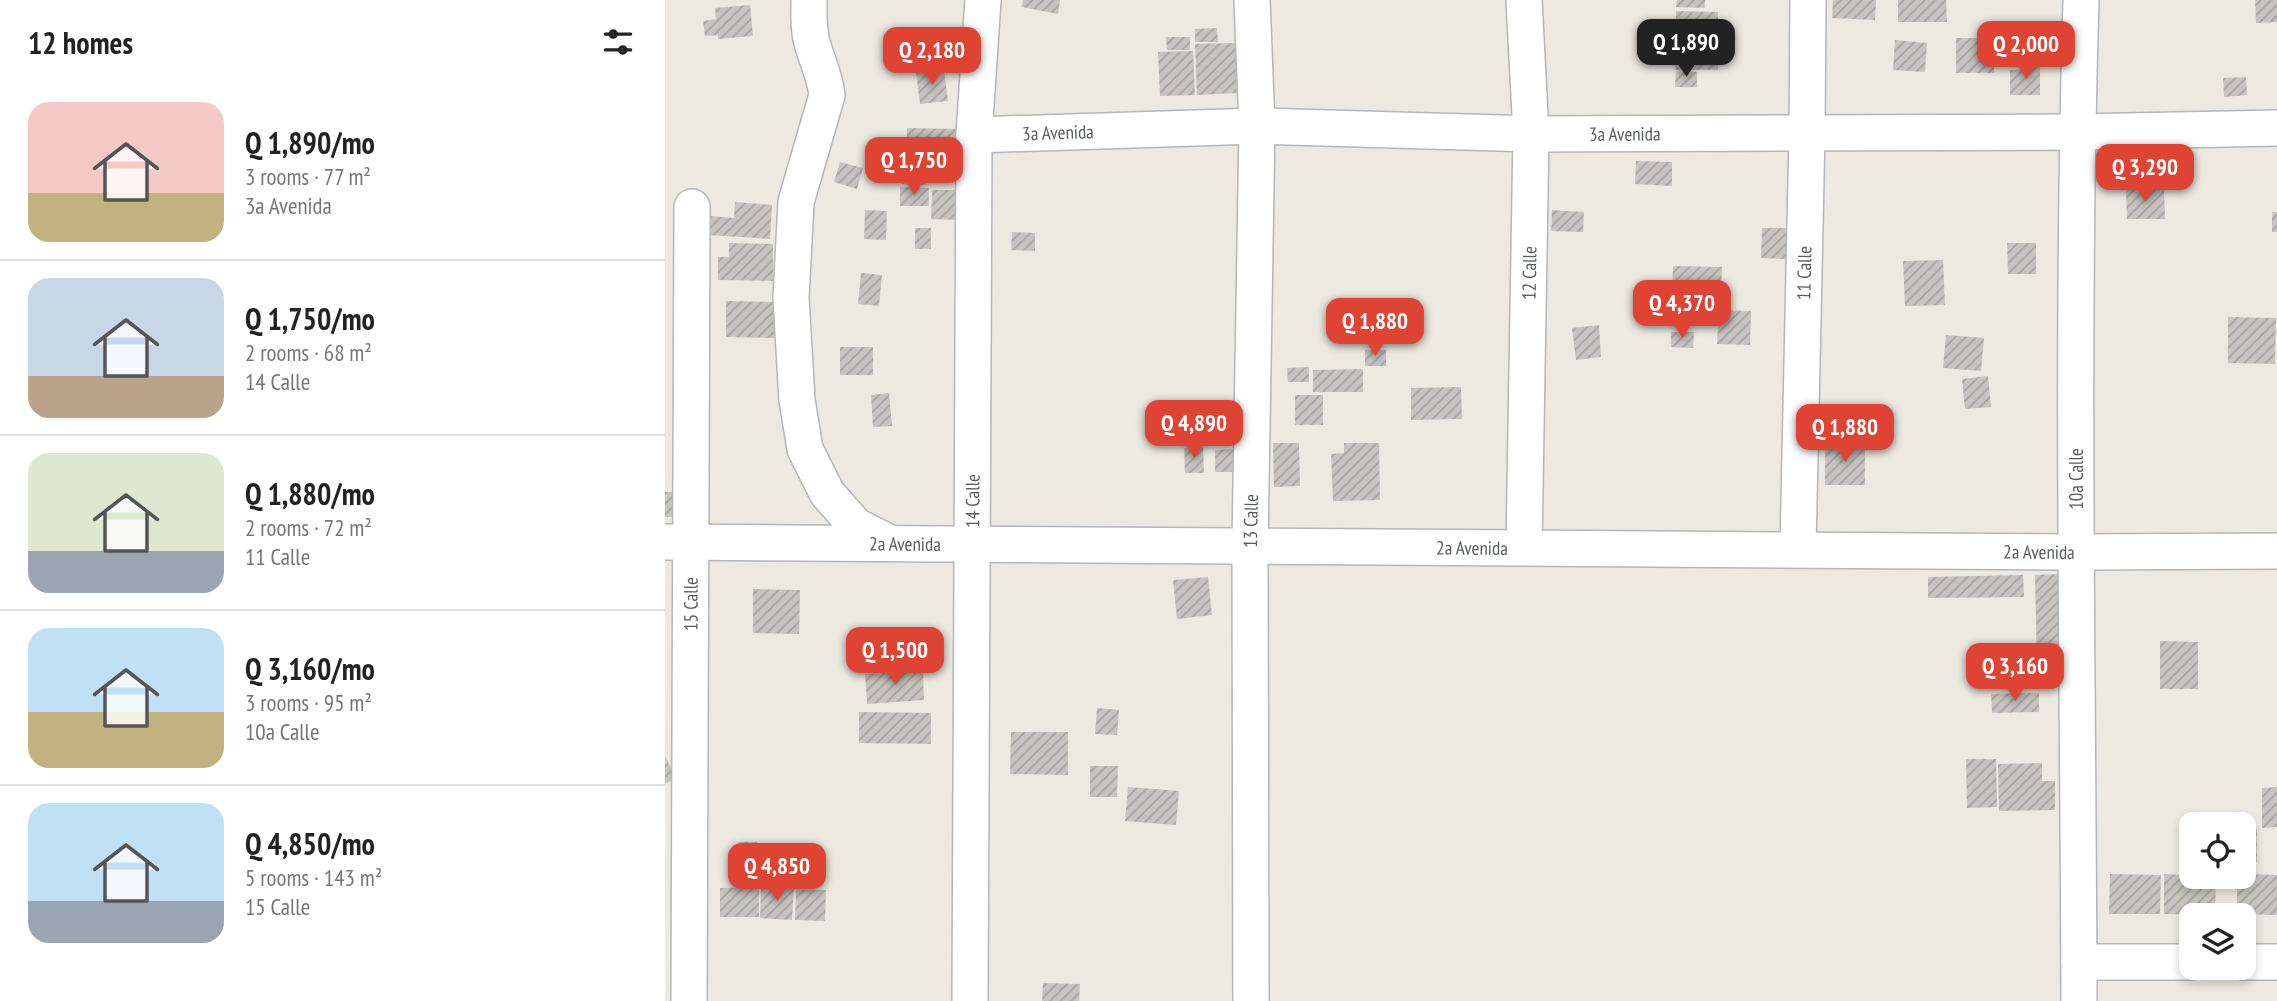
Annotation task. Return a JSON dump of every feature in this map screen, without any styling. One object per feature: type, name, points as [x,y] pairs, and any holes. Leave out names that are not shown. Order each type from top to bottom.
[{"type":"street","points":[[809,0],[813,45],[825,78],[827,95],[796,202],[791,298],[797,400],[805,449],[827,493],[856,526],[895,545]]},
{"type":"street","name":"14 Calle","points":[[969,1001],[974,135],[983,0]]},
{"type":"street","name":"13 Calle","points":[[1251,1001],[1250,545],[1257,126],[1252,0]]},
{"type":"street","name":"12 Calle","points":[[1524,0],[1531,134],[1524,547]]},
{"type":"street","name":"11 Calle","points":[[1798,548],[1808,0]]},
{"type":"street","name":"10a Calle","points":[[2079,1001],[2075,552],[2077,132],[2081,0]]},
{"type":"street","name":"3a Avenida","points":[[974,135],[1257,126],[1531,134],[2077,132],[2277,128]]},
{"type":"street","name":"15 Calle","points":[[689,1001],[678,543],[692,207]]},
{"type":"street","name":"2a Avenida","points":[[678,543],[2277,551]]},
{"type":"street","points":[[2079,962],[2179,962]]},
{"type":"street","points":[[2256,962],[2277,962]]},
{"type":"building","points":[[1023,0],[1060,0],[1058,14],[1022,7]]},
{"type":"building","points":[[1677,0],[1705,0],[1705,8],[1676,7]]},
{"type":"building","points":[[1833,0],[1876,0],[1875,20],[1832,18]]},
{"type":"building","points":[[1898,0],[1946,0],[1947,22],[1898,22]]},
{"type":"building","points":[[2255,0],[2277,0],[2277,22],[2256,23]]},
{"type":"building","points":[[750,5],[753,36],[718,39],[718,35],[705,36],[703,21],[716,19],[715,8]]},
{"type":"building","points":[[1676,11],[1718,12],[1718,70],[1675,70]]},
{"type":"building","points":[[1999,23],[2042,23],[2043,48],[1999,48]]},
{"type":"building","points":[[1217,28],[1218,42],[1195,42],[1195,29]]},
{"type":"building","points":[[1166,37],[1190,37],[1190,50],[1167,50]]},
{"type":"building","points":[[1956,38],[1994,38],[1994,73],[1956,73]]},
{"type":"building","points":[[1895,40],[1927,43],[1925,72],[1893,70]]},
{"type":"building","points":[[1235,43],[1237,93],[1197,95],[1195,44]]},
{"type":"building","points":[[1193,51],[1195,95],[1160,96],[1158,52]]},
{"type":"building","points":[[2025,64],[2040,64],[2040,95],[2010,95],[2010,70],[2025,70]]},
{"type":"building","points":[[944,70],[948,101],[920,104],[916,73]]},
{"type":"building","points":[[1676,71],[1697,72],[1697,87],[1675,87]]},
{"type":"building","points":[[2246,77],[2247,95],[2224,97],[2223,78]]},
{"type":"building","points":[[907,128],[959,129],[959,151],[907,151]]},
{"type":"building","points":[[902,155],[927,155],[927,185],[902,184]]},
{"type":"building","points":[[1636,161],[1672,162],[1672,186],[1635,184]]},
{"type":"building","points":[[840,162],[863,168],[857,189],[834,182]]},
{"type":"building","points":[[900,187],[929,188],[929,206],[900,206]]},
{"type":"building","points":[[932,190],[957,190],[957,220],[931,219]]},
{"type":"building","points":[[2126,190],[2164,190],[2165,219],[2127,219]]},
{"type":"building","points":[[735,202],[772,205],[770,239],[709,235],[710,216],[734,218]]},
{"type":"building","points":[[865,210],[887,211],[886,240],[864,239]]},
{"type":"building","points":[[1552,210],[1584,212],[1583,232],[1551,231]]},
{"type":"building","points":[[2272,212],[2277,212],[2277,232],[2272,232]]},
{"type":"building","points":[[915,228],[931,228],[931,249],[915,249]]},
{"type":"building","points":[[1762,228],[1789,228],[1788,259],[1761,258]]},
{"type":"building","points":[[1012,232],[1035,233],[1035,251],[1011,250]]},
{"type":"building","points":[[729,243],[773,244],[773,281],[718,280],[718,257],[729,257]]},
{"type":"building","points":[[2007,243],[2036,243],[2036,274],[2008,274]]},
{"type":"building","points":[[1943,260],[1945,305],[1905,306],[1903,261]]},
{"type":"building","points":[[1673,266],[1722,267],[1721,298],[1672,297]]},
{"type":"building","points":[[861,273],[882,275],[879,306],[858,304]]},
{"type":"building","points":[[1384,299],[1385,331],[1352,332],[1351,300]]},
{"type":"building","points":[[726,301],[775,302],[774,338],[726,337]]},
{"type":"building","points":[[1705,303],[1722,304],[1722,310],[1751,311],[1750,345],[1717,344],[1718,325],[1705,324]]},
{"type":"building","points":[[2228,317],[2276,318],[2275,364],[2228,363]]},
{"type":"building","points":[[1599,325],[1601,357],[1576,360],[1572,328]]},
{"type":"building","points":[[1671,332],[1694,332],[1693,348],[1671,347]]},
{"type":"building","points":[[1946,335],[1984,338],[1981,371],[1943,368]]},
{"type":"building","points":[[840,347],[873,347],[873,375],[840,375]]},
{"type":"building","points":[[1365,350],[1386,350],[1386,366],[1365,366]]},
{"type":"building","points":[[1309,367],[1309,382],[1288,382],[1287,368]]},
{"type":"building","points":[[1363,369],[1363,392],[1313,392],[1313,370]]},
{"type":"building","points":[[1988,376],[1991,407],[1965,409],[1962,379]]},
{"type":"building","points":[[1461,387],[1462,419],[1411,420],[1411,388]]},
{"type":"building","points":[[889,393],[892,426],[873,427],[871,395]]},
{"type":"building","points":[[1295,395],[1323,395],[1323,425],[1295,425]]},
{"type":"building","points":[[1825,442],[1865,442],[1865,485],[1825,485]]},
{"type":"building","points":[[1273,443],[1299,443],[1300,486],[1274,487]]},
{"type":"building","points":[[1344,443],[1379,443],[1380,500],[1333,501],[1331,454],[1344,453]]},
{"type":"building","points":[[1203,447],[1204,473],[1185,473],[1184,448]]},
{"type":"building","points":[[1233,449],[1233,472],[1215,472],[1215,450]]},
{"type":"building","points":[[665,492],[675,492],[675,517],[665,517]]},
{"type":"building","points":[[2063,574],[2065,668],[2037,669],[2035,575]]},
{"type":"building","points":[[2023,575],[2024,597],[1928,598],[1928,577]]},
{"type":"building","points":[[1208,577],[1212,615],[1177,619],[1173,580]]},
{"type":"building","points":[[753,589],[800,590],[799,634],[753,633]]},
{"type":"building","points":[[2160,641],[2198,642],[2198,689],[2160,689]]},
{"type":"building","points":[[923,671],[924,700],[867,704],[865,674]]},
{"type":"building","points":[[2039,693],[2039,712],[1992,713],[1991,694]]},
{"type":"building","points":[[1097,708],[1119,710],[1117,735],[1095,734]]},
{"type":"building","points":[[859,712],[931,713],[931,744],[859,743]]},
{"type":"building","points":[[1011,732],[1068,732],[1068,775],[1010,774]]},
{"type":"building","points":[[665,756],[676,778],[665,784]]},
{"type":"building","points":[[1966,759],[1996,759],[1997,807],[1967,808]]},
{"type":"building","points":[[2042,763],[2042,781],[2055,781],[2055,810],[1999,811],[1998,764]]},
{"type":"building","points":[[1090,766],[1118,766],[1117,797],[1090,797]]},
{"type":"building","points":[[1128,787],[1179,791],[1176,825],[1125,821]]},
{"type":"building","points":[[2277,787],[2277,827],[2262,828],[2262,788]]},
{"type":"building","points":[[2256,829],[2257,829],[2256,862]]},
{"type":"building","points":[[739,842],[757,842],[756,867],[739,867]]},
{"type":"building","points":[[2110,874],[2161,875],[2160,914],[2109,914]]},
{"type":"building","points":[[2164,874],[2179,875],[2179,889],[2216,889],[2215,903],[2179,903],[2179,914],[2164,914]]},
{"type":"building","points":[[2256,874],[2277,875],[2277,915],[2256,914],[2256,903],[2237,903],[2237,889],[2256,889]]},
{"type":"building","points":[[761,886],[794,887],[792,920],[760,918]]},
{"type":"building","points":[[759,887],[759,917],[720,917],[720,888]]},
{"type":"building","points":[[796,889],[826,890],[825,921],[795,920]]},
{"type":"building","points":[[1043,983],[1080,984],[1079,1001],[1042,1001]]}]
